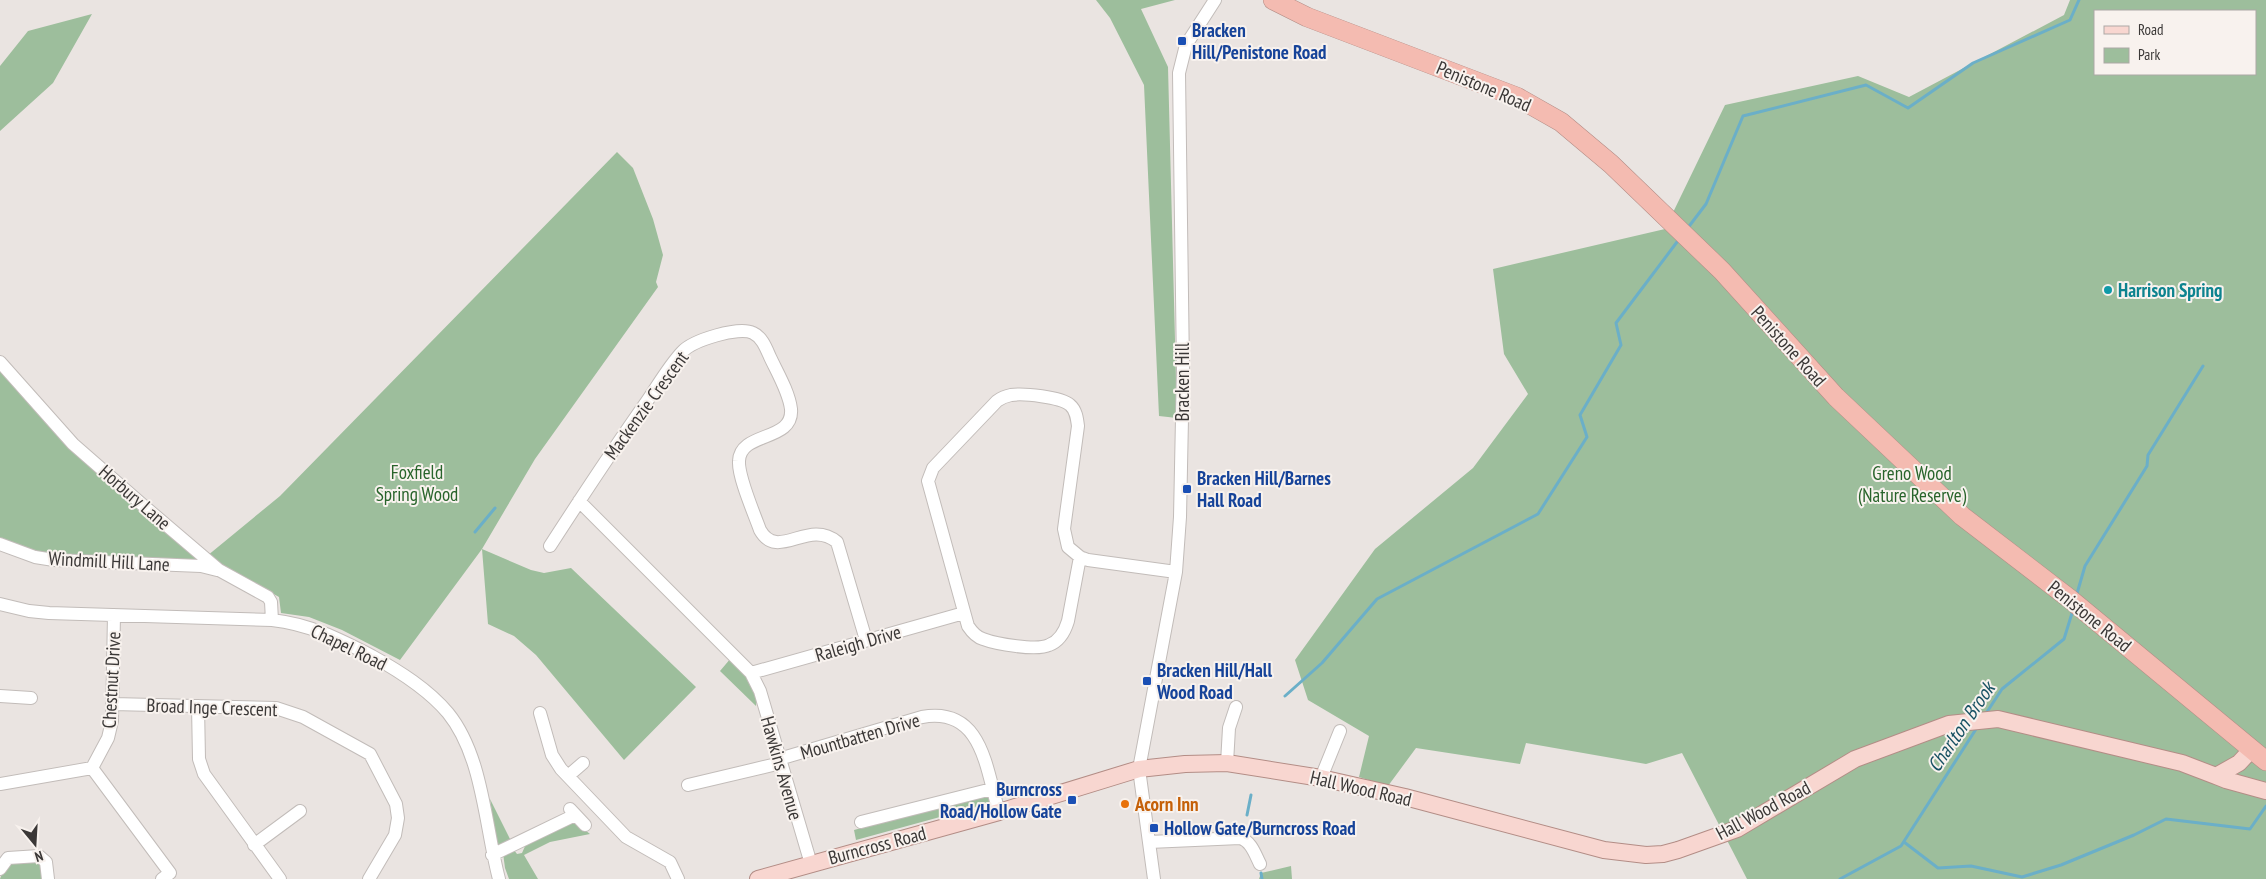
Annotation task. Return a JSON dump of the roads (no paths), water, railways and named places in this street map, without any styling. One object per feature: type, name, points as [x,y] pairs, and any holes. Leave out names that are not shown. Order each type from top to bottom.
[{"type":"highway","name":"Penistone Road","points":[[1273,0],[1307,17],[1517,97],[1561,122],[1611,164],[1722,271],[1836,397],[1962,516],[2070,599],[2259,755]]},
{"type":"main road","name":"Hall Wood Road","points":[[1139,769],[1185,764],[1227,763],[1321,778],[1405,797],[1604,850],[1646,855],[1663,854],[1678,850],[1737,829],[1855,759],[1949,724],[1998,719],[2182,763],[2226,780],[2266,791]]},
{"type":"main road","points":[[2216,776],[2239,763],[2259,755]]},
{"type":"main road","name":"Burncross Road","points":[[758,879],[999,812],[1139,769]]},
{"type":"street","name":"Bracken Hill","points":[[1154,879],[1139,769],[1176,572],[1180,517],[1182,387],[1179,73],[1186,45],[1215,0]]},
{"type":"street","name":"Mackenzie Crescent","points":[[550,546],[682,352],[700,340],[745,330],[752,332],[758,336],[767,350],[791,409],[787,424],[782,430],[745,447],[739,460],[741,473],[760,530],[764,536],[777,542],[817,532],[825,534],[837,542],[866,640]]},
{"type":"street","name":"Horbury Lane","points":[[0,362],[73,444],[219,570],[268,597],[271,602],[272,620]]},
{"type":"street","points":[[1080,557],[1065,630],[1056,642],[1039,648],[984,640],[973,633],[964,613],[928,481],[933,468],[997,401],[1004,397],[1021,394],[1054,399],[1069,404],[1074,410],[1078,426],[1064,529],[1068,547],[1080,557],[1100,562],[1176,572]]},
{"type":"street","points":[[579,501],[751,673]]},
{"type":"street","name":"Windmill Hill Lane","points":[[0,544],[35,557],[54,560],[201,566],[219,570]]},
{"type":"street","name":"Chapel Road","points":[[0,604],[49,614],[272,620],[313,628],[341,640],[409,678],[447,712],[464,739],[477,777],[492,854],[499,879]]},
{"type":"street","name":"Raleigh Drive","points":[[751,673],[964,613]]},
{"type":"street","name":"Chestnut Drive","points":[[92,768],[108,738],[113,704],[114,615]]},
{"type":"street","name":"Hawkins Avenue","points":[[751,673],[760,692],[811,864]]},
{"type":"street","points":[[0,696],[24,693]]},
{"type":"street","name":"Broad Inge Crescent","points":[[113,704],[276,708],[291,712],[370,754],[396,804],[398,818],[395,835],[369,879]]},
{"type":"street","points":[[198,706],[201,767],[280,879]]},
{"type":"street","points":[[1227,763],[1230,728],[1236,707]]},
{"type":"street","points":[[540,713],[552,755],[568,776],[626,837],[670,862],[678,879]]},
{"type":"street","name":"Mountbatten Drive","points":[[688,785],[780,761],[935,715],[959,723],[976,738],[982,749],[999,812]]},
{"type":"street","points":[[1321,778],[1340,731]]},
{"type":"street","points":[[568,776],[583,763]]},
{"type":"street","points":[[0,784],[92,768],[168,877]]},
{"type":"street","points":[[861,822],[992,789]]},
{"type":"street","points":[[254,844],[300,811]]},
{"type":"street","points":[[492,854],[573,812],[585,825]]},
{"type":"street","points":[[1149,842],[1246,839],[1260,864]]},
{"type":"street","points":[[0,869],[8,858],[39,856],[46,862],[48,879]]},
{"type":"waterway","points":[[1687,229],[1706,204],[1743,116],[1866,85],[1908,108],[1973,63],[2070,20],[2079,0]]},
{"type":"waterway","points":[[1285,696],[1322,663],[1377,599],[1538,514],[1587,437],[1580,415],[1621,345],[1616,323],[1680,238]]},
{"type":"waterway","name":"Charlton Brook","points":[[2076,597],[2085,566],[2147,466],[2148,455],[2203,366]]},
{"type":"waterway","points":[[475,532],[495,508]]},
{"type":"waterway","name":"Charlton Brook","points":[[1985,715],[2002,689],[2064,639],[2073,610]]},
{"type":"waterway","name":"Charlton Brook","points":[[1840,879],[1901,846],[1978,726]]},
{"type":"waterway","points":[[1247,815],[1251,795]]},
{"type":"waterway","points":[[1904,842],[1938,868],[1971,866],[2022,877],[2061,865],[2134,835],[2166,819],[2250,829],[2266,806]]},
{"type":"waterway","points":[[1261,873],[1262,879]]},
{"type":"place","name":"Bracken Hill/Penistone Road","points":[[1182,41]]},
{"type":"place","name":"Harrison Spring","points":[[2108,290]]},
{"type":"place","name":"Bracken Hill/Barnes Hall Road","points":[[1187,489]]},
{"type":"place","name":"Bracken Hill/Hall Wood Road","points":[[1147,681]]},
{"type":"place","name":"Burncross Road/Hollow Gate","points":[[1072,800]]},
{"type":"place","name":"Acorn Inn","points":[[1125,804]]},
{"type":"place","name":"Hollow Gate/Burncross Road","points":[[1154,828]]},
{"type":"park label","name":"Foxfield Spring Wood","points":[[417,483]]},
{"type":"park label","name":"Greno Wood (Nature Reserve)","points":[[1912,484]]}]
